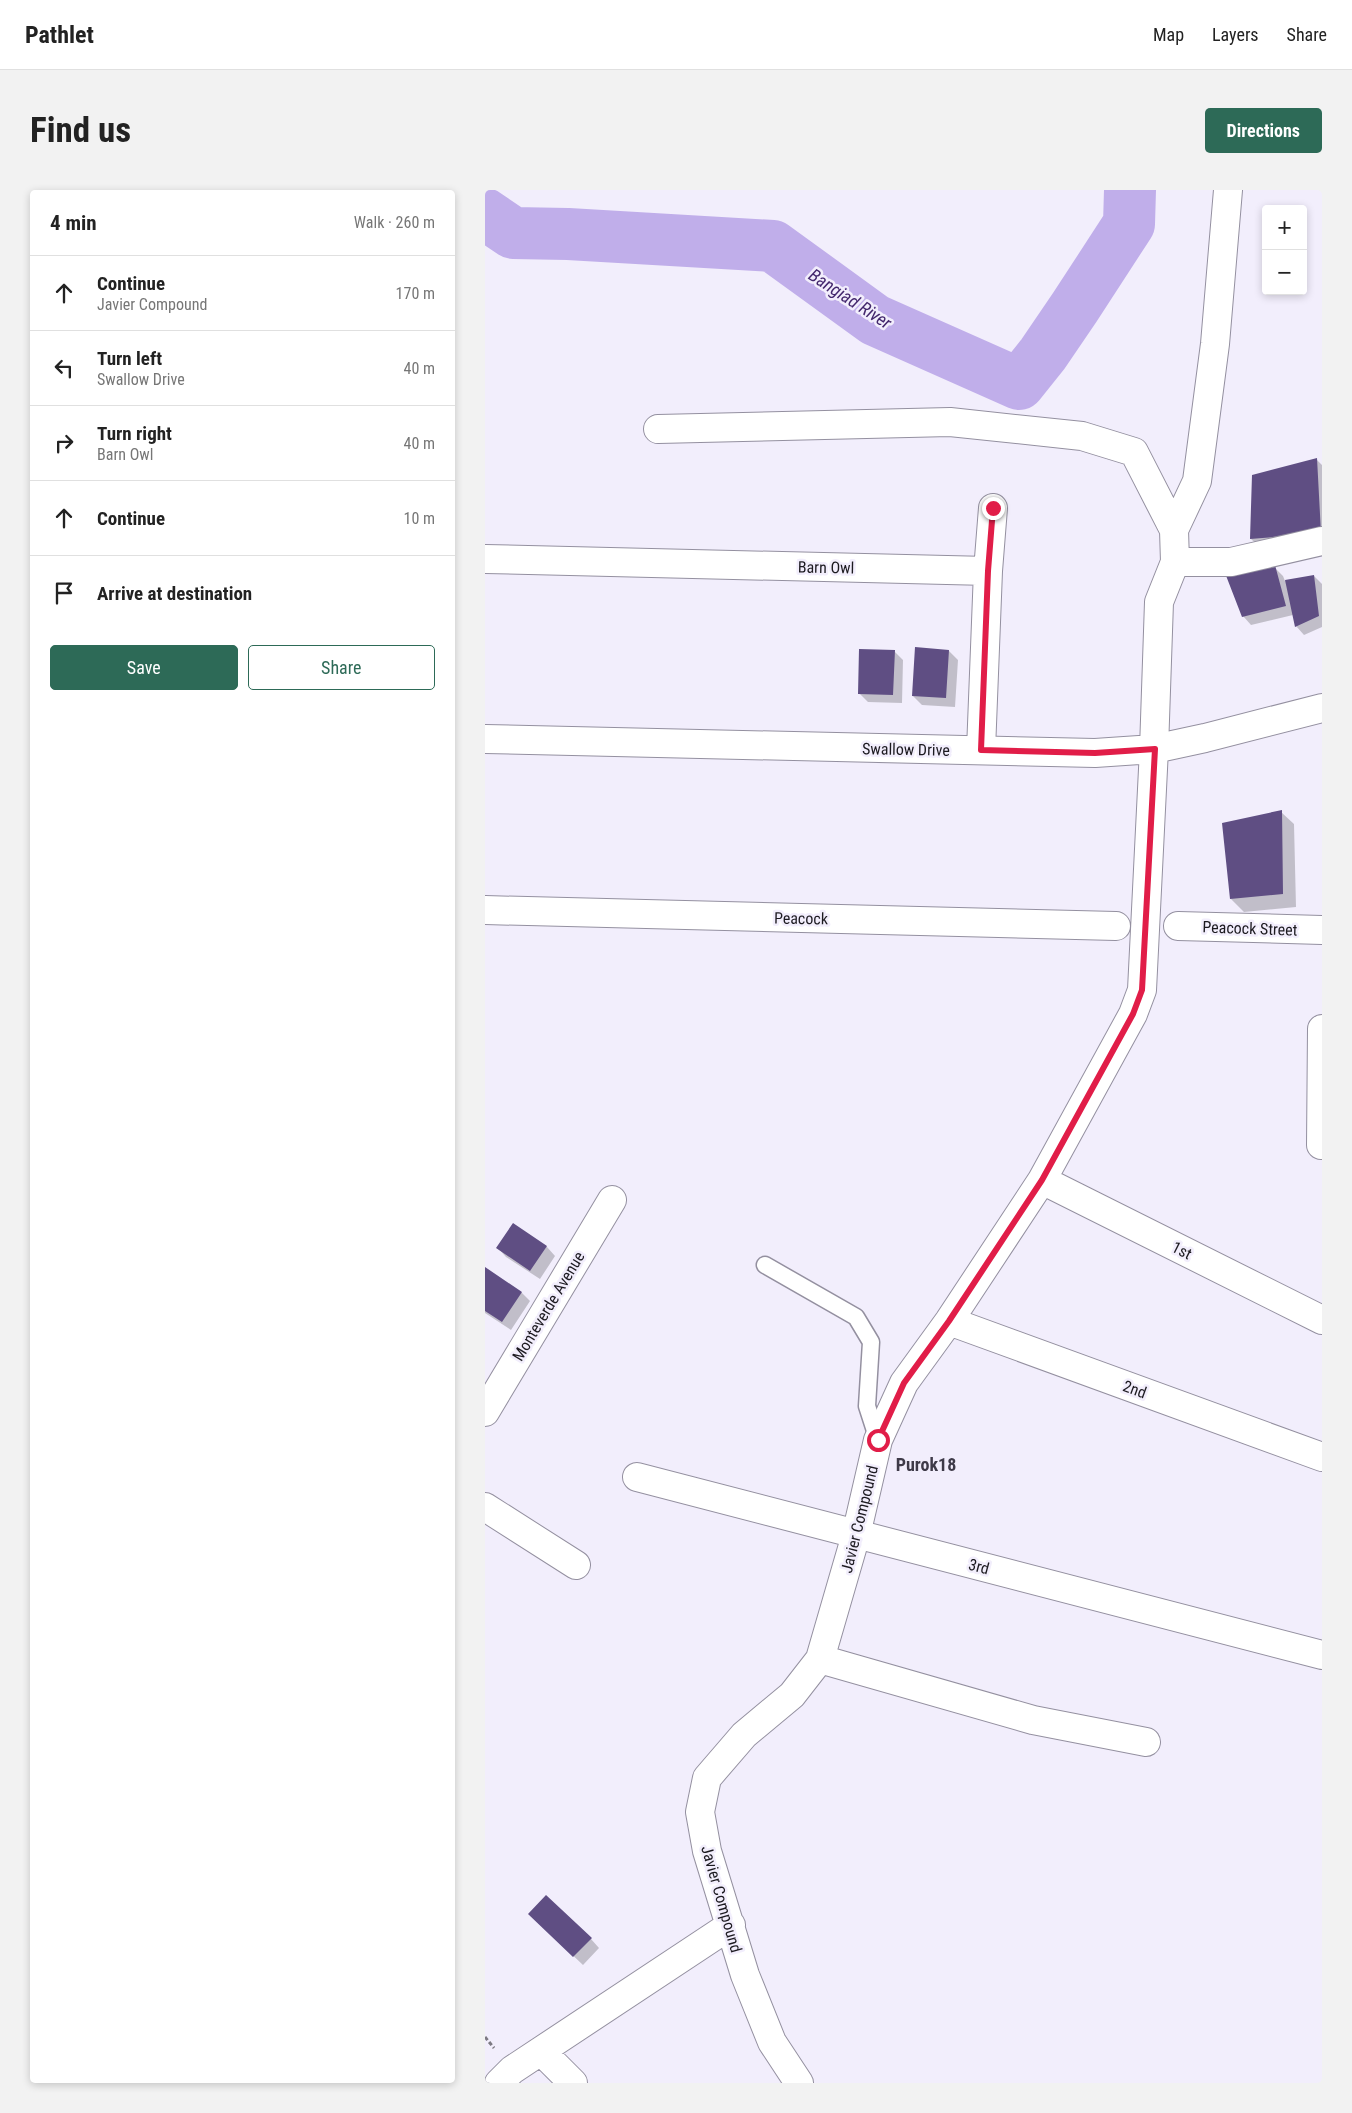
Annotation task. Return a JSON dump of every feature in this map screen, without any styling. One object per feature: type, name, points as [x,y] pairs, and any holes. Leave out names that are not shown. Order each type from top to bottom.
[{"type":"street","points":[[1174,530],[1197,481],[1215,344],[1228,190]]},
{"type":"street","points":[[658,430],[950,422],[1082,436],[1134,452],[1174,530],[1175,562],[1231,562],[1322,541]]},
{"type":"street","points":[[981,750],[988,571],[993,508]]},
{"type":"street","name":"Barn Owl","points":[[485,559],[988,571]]},
{"type":"street","name":"Javier Compound","points":[[799,2083],[772,2042],[745,1976],[707,1851],[700,1812],[707,1778],[744,1735],[792,1695],[820,1659],[857,1534],[878,1440],[904,1383],[949,1321],[1042,1180],[1133,1014],[1142,990],[1155,749],[1159,602],[1175,562]]},
{"type":"street","name":"Swallow Drive","points":[[485,739],[1095,753],[1155,749],[1322,708]]},
{"type":"street","name":"Peacock","points":[[485,910],[1116,926]]},
{"type":"street","name":"Peacock Street","points":[[1178,926],[1322,930]]},
{"type":"street","points":[[1321,1145],[1322,1029]]},
{"type":"street","name":"1st","points":[[1042,1180],[1322,1320]]},
{"type":"street","name":"Monteverde Avenue","points":[[485,1412],[612,1200]]},
{"type":"street","name":"2nd","points":[[949,1321],[1322,1457]]},
{"type":"street","name":"3rd","points":[[637,1477],[1322,1655]]},
{"type":"street","points":[[485,1507],[577,1565]]},
{"type":"street","points":[[820,1659],[1033,1720],[1146,1742]]},
{"type":"street","points":[[499,2083],[512,2070],[731,1925]]},
{"type":"street","points":[[541,2051],[573,2083]]},
{"type":"lane","points":[[765,1265],[856,1317],[871,1342],[867,1406],[878,1440]]},
{"type":"building","points":[[1317,458],[1321,533],[1250,539],[1252,475]]},
{"type":"building","points":[[1275,565],[1286,606],[1242,617],[1225,573]]},
{"type":"building","points":[[1314,575],[1319,616],[1295,627],[1285,580]]},
{"type":"building","points":[[915,647],[949,650],[946,698],[912,696]]},
{"type":"building","points":[[859,649],[895,650],[893,695],[858,694]]},
{"type":"building","points":[[1282,810],[1283,894],[1230,899],[1222,823]]},
{"type":"building","points":[[513,1223],[547,1246],[530,1271],[496,1248]]},
{"type":"building","points":[[485,1267],[522,1292],[502,1322],[485,1311]]},
{"type":"building","points":[[546,1895],[592,1938],[573,1957],[528,1914]]},
{"type":"waterway","name":"Bangiad River","points":[[485,214],[513,233],[568,234],[773,246],[875,320],[1019,384],[1043,354],[1129,224],[1130,190]]},
{"type":"district","name":"Purok18","points":[[926,1465]]},
{"type":"route","points":[[878,1440],[904,1383],[949,1321],[1042,1180],[1133,1014],[1142,990],[1155,749],[1095,753],[981,750],[988,571],[993,508]]}]
